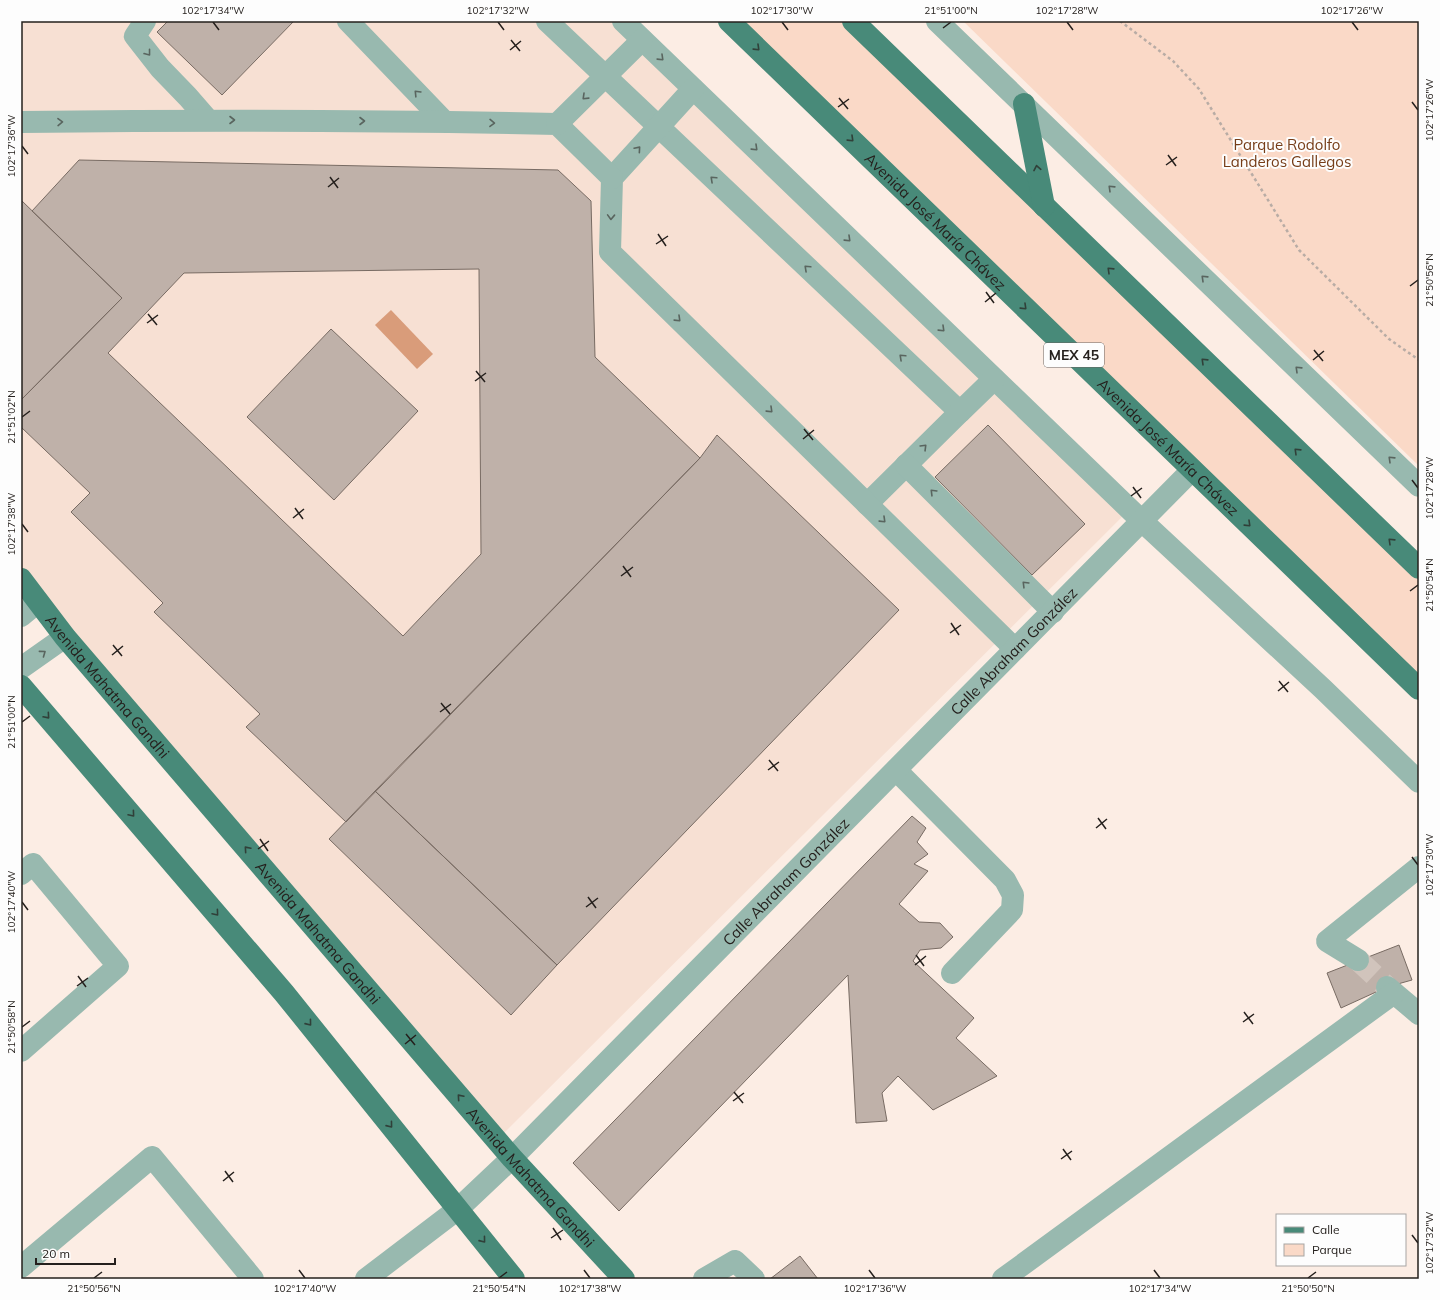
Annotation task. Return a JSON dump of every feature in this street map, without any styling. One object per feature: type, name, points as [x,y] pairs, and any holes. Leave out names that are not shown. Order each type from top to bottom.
[{"type":"main road","name":"Avenida José María Chávez","points":[[729,21],[1419,689]]},
{"type":"main road","points":[[853,21],[1419,568]]},
{"type":"main road","points":[[1024,104],[1044,206]]},
{"type":"main road","name":"Avenida Mahatma Gandhi","points":[[21,579],[64,637],[512,1158],[624,1279]]},
{"type":"main road","points":[[21,686],[284,993],[514,1279]]},
{"type":"street","points":[[145,21],[135,36],[160,68],[208,120]]},
{"type":"street","points":[[348,21],[444,122]]},
{"type":"street","points":[[547,21],[960,412]]},
{"type":"street","points":[[623,21],[1143,522],[1419,782]]},
{"type":"street","points":[[937,21],[1419,486]]},
{"type":"street","points":[[557,124],[642,40]]},
{"type":"street","points":[[693,89],[612,178],[610,252],[1015,649]]},
{"type":"street","points":[[21,122],[208,120],[557,124],[612,178]]},
{"type":"street","points":[[867,504],[994,379]]},
{"type":"street","points":[[906,465],[1053,612]]},
{"type":"street","name":"Calle Abraham González","points":[[366,1279],[458,1210],[512,1158],[1015,649],[1143,522],[1192,470]]},
{"type":"street","points":[[21,616],[38,602]]},
{"type":"street","points":[[21,668],[64,637]]},
{"type":"street","points":[[896,770],[1005,880],[1013,895],[1012,910],[952,973]]},
{"type":"street","points":[[1358,960],[1327,941],[1419,867]]},
{"type":"street","points":[[21,1051],[118,966],[27,869]]},
{"type":"street","points":[[1003,1279],[1390,990],[1419,1014]]},
{"type":"street","points":[[21,1267],[152,1157],[253,1279]]},
{"type":"street","points":[[704,1279],[735,1261],[754,1279]]},
{"type":"path","points":[[1120,21],[1173,61],[1200,89],[1298,250],[1389,339],[1419,360]]},
{"type":"shaded area","points":[[21,21],[631,21],[1135,504],[499,1138],[21,573]]},
{"type":"shaded area","points":[[391,310],[433,354],[417,369],[375,325]]},
{"type":"green space","points":[[743,21],[841,21],[1419,580],[1419,676]]},
{"type":"green space","name":"Parque Rodolfo Landeros Gallegos","points":[[963,21],[1419,21],[1419,466]]},
{"type":"building","points":[[168,21],[294,21],[222,95],[157,32]]},
{"type":"building","points":[[79,160],[558,170],[591,201],[595,357],[700,458],[346,822],[246,727],[260,714],[154,612],[163,603],[71,512],[90,493],[21,427],[21,400],[122,298],[32,211]],"holes":[[[479,269],[481,554],[403,636],[108,353],[184,273]]]},
{"type":"building","points":[[21,200],[122,298],[21,400]]},
{"type":"building","points":[[331,329],[418,411],[334,500],[247,417]]},
{"type":"building","points":[[988,425],[1085,524],[1032,575],[935,477]]},
{"type":"building","points":[[717,435],[899,610],[557,965],[375,791],[700,458]]},
{"type":"building","points":[[375,791],[557,965],[511,1015],[329,839]]},
{"type":"building","points":[[912,816],[926,828],[917,842],[928,854],[914,864],[928,871],[899,904],[919,922],[940,923],[953,937],[941,948],[920,950],[913,961],[974,1018],[956,1038],[997,1076],[933,1110],[898,1076],[882,1093],[887,1121],[856,1123],[848,975],[619,1211],[573,1163]]},
{"type":"building","points":[[1399,945],[1412,980],[1387,987],[1341,1008],[1327,973]]},
{"type":"building","points":[[800,1256],[818,1279],[770,1279]]},
{"type":"tunnel","points":[[1358,960],[1387,987]]}]
